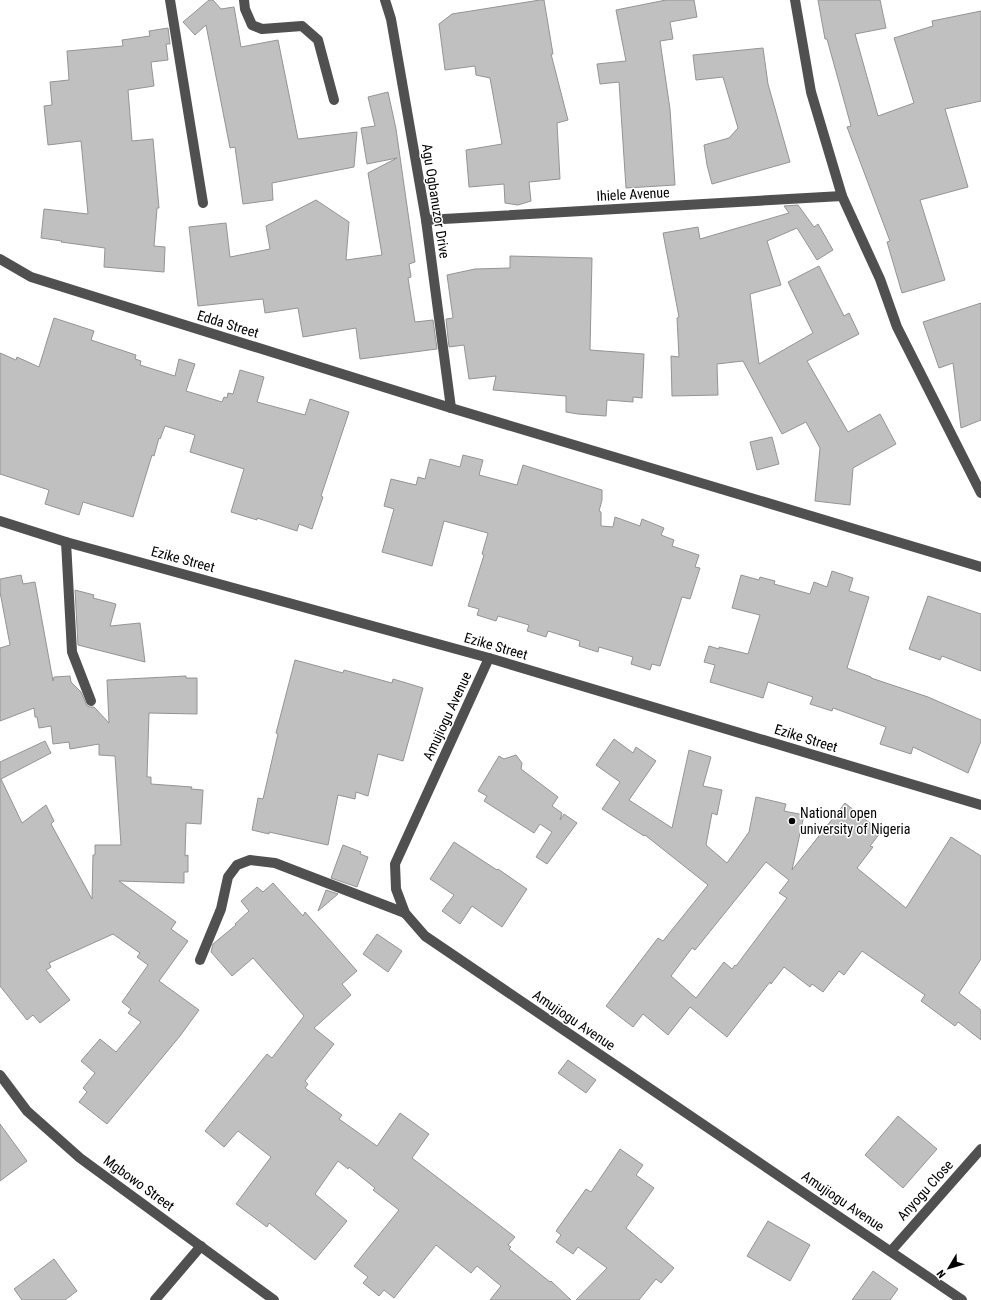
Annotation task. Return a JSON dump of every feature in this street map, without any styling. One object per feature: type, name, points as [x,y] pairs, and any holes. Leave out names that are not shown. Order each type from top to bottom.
[{"type":"street","points":[[170,0],[203,203]]},
{"type":"street","points":[[244,0],[252,25],[262,29],[302,26],[318,40],[334,100]]},
{"type":"street","name":"Agu Ogbanuzor Drive","points":[[385,0],[391,19],[426,220],[451,408]]},
{"type":"street","points":[[796,0],[812,92],[842,196],[880,279],[897,327],[981,494]]},
{"type":"street","name":"Ihiele Avenue","points":[[426,220],[842,196]]},
{"type":"street","name":"Edda Street","points":[[0,259],[31,277],[451,408],[981,567]]},
{"type":"street","name":"Ezike Street","points":[[0,521],[66,542],[489,658],[981,805]]},
{"type":"street","points":[[66,542],[72,652],[91,701]]},
{"type":"street","name":"Amujiogu Avenue","points":[[489,658],[395,864],[396,888],[405,913],[425,936],[962,1300]]},
{"type":"street","points":[[200,960],[222,909],[228,877],[238,865],[250,860],[275,863],[405,913]]},
{"type":"street","name":"Mgbowo Street","points":[[0,1075],[27,1111],[80,1158],[274,1300]]},
{"type":"street","name":"Anyogu Close","points":[[891,1251],[981,1149]]},
{"type":"street","points":[[155,1300],[201,1246]]},
{"type":"building","points":[[209,0],[213,0],[221,9],[234,7],[241,47],[278,40],[298,139],[357,132],[354,167],[272,183],[273,200],[243,204],[235,147],[230,148],[206,25],[195,35],[183,22]]},
{"type":"building","points":[[544,0],[553,54],[551,54],[568,120],[557,123],[560,179],[529,182],[531,201],[518,205],[505,203],[504,184],[469,187],[466,150],[502,144],[490,78],[476,75],[475,66],[445,70],[439,24],[452,14]]},
{"type":"building","points":[[666,0],[694,0],[697,17],[670,22],[673,39],[660,41],[670,109],[675,185],[626,188],[619,82],[600,84],[597,64],[626,61],[616,10]]},
{"type":"building","points":[[818,0],[880,0],[886,28],[855,34],[878,116],[914,103],[894,38],[933,26],[932,21],[981,11],[981,101],[945,109],[968,187],[920,200],[945,280],[902,293],[887,242],[890,241],[847,127],[851,126],[827,39],[825,39]]},
{"type":"building","points":[[168,28],[170,44],[166,44],[168,60],[151,62],[154,86],[128,90],[132,141],[153,139],[159,208],[157,208],[154,246],[165,247],[164,272],[104,267],[105,248],[41,238],[44,209],[88,214],[81,141],[48,145],[44,106],[52,105],[50,82],[69,80],[67,51],[123,46],[122,40],[150,36],[149,31]]},
{"type":"building","points":[[763,48],[768,84],[790,162],[712,184],[704,145],[729,138],[738,128],[723,77],[696,80],[693,55]]},
{"type":"building","points":[[388,92],[396,129],[415,262],[409,264],[411,277],[408,278],[415,322],[433,320],[437,349],[360,359],[356,328],[303,337],[298,308],[265,313],[263,299],[198,306],[189,227],[226,223],[230,257],[270,249],[266,226],[316,200],[349,222],[346,260],[382,255],[368,173],[397,158],[367,164],[361,128],[375,126],[368,97]]},
{"type":"building","points":[[798,205],[814,227],[818,224],[833,250],[817,260],[797,228],[767,241],[781,285],[750,294],[759,364],[813,333],[788,282],[819,266],[844,316],[849,313],[859,334],[807,361],[848,432],[880,414],[896,444],[853,468],[850,505],[815,501],[820,448],[806,422],[782,434],[743,361],[717,364],[718,395],[672,396],[671,356],[679,357],[677,318],[679,317],[663,233],[698,227],[700,239],[789,213],[784,206]]},
{"type":"building","points":[[510,256],[592,258],[590,350],[644,354],[642,398],[633,397],[633,402],[607,400],[606,416],[578,414],[566,412],[566,396],[493,390],[496,376],[469,379],[464,345],[449,347],[446,319],[453,318],[447,275],[475,269],[510,268]]},
{"type":"building","points":[[981,303],[981,420],[961,428],[953,363],[939,368],[923,322]]},
{"type":"building","points":[[54,318],[94,331],[91,340],[136,355],[135,359],[141,361],[140,365],[175,376],[179,359],[195,364],[186,391],[222,402],[224,397],[227,398],[228,393],[233,394],[240,370],[264,377],[257,402],[305,415],[310,399],[349,412],[321,496],[323,497],[312,529],[299,524],[297,531],[257,518],[257,520],[231,512],[244,469],[190,452],[195,435],[165,426],[160,439],[159,438],[154,456],[152,455],[133,517],[83,502],[79,515],[45,504],[49,490],[0,474],[0,353],[16,360],[17,357],[39,367]]},
{"type":"building","points":[[772,437],[779,464],[757,470],[750,442]]},
{"type":"building","points":[[463,455],[483,460],[479,475],[517,485],[523,465],[602,490],[602,500],[599,511],[601,512],[601,526],[613,527],[615,517],[640,526],[642,519],[664,528],[661,535],[674,540],[672,546],[699,555],[695,567],[700,568],[690,599],[682,597],[660,666],[652,664],[650,670],[631,664],[633,657],[599,647],[598,652],[579,646],[580,641],[548,631],[546,637],[527,631],[529,625],[498,616],[496,621],[477,615],[479,609],[468,606],[484,555],[482,554],[488,533],[444,521],[432,566],[382,552],[394,509],[384,506],[391,479],[416,485],[418,477],[425,479],[430,459],[460,467]]},
{"type":"building","points":[[832,571],[853,578],[849,591],[869,597],[847,668],[871,678],[928,697],[981,720],[981,741],[968,773],[913,747],[911,754],[880,744],[886,727],[833,708],[832,711],[810,704],[813,697],[768,682],[763,698],[710,682],[715,665],[704,662],[709,646],[748,654],[760,615],[732,608],[741,575],[759,580],[760,577],[775,581],[774,584],[810,594],[814,582],[827,587]]},
{"type":"building","points":[[21,575],[23,584],[35,582],[53,681],[54,677],[70,676],[71,682],[81,692],[87,706],[94,707],[109,723],[107,680],[186,676],[186,678],[197,678],[197,714],[149,713],[147,777],[151,777],[151,784],[192,787],[191,789],[203,790],[201,824],[186,823],[185,856],[188,855],[188,872],[184,872],[184,883],[119,881],[176,922],[171,929],[188,941],[159,981],[199,1010],[180,1036],[107,1124],[79,1102],[87,1092],[83,1088],[95,1073],[81,1061],[100,1039],[116,1052],[141,1022],[128,1013],[131,1009],[122,1002],[148,965],[137,957],[140,953],[113,934],[49,963],[51,967],[46,970],[70,1000],[40,1023],[33,1015],[27,1020],[0,986],[0,762],[45,741],[51,753],[1,779],[22,823],[46,805],[54,821],[51,824],[92,899],[93,855],[95,855],[95,845],[121,845],[115,756],[99,755],[99,744],[70,749],[69,742],[53,744],[51,726],[39,728],[37,717],[35,717],[34,708],[0,721],[0,648],[10,645],[0,592],[0,579]]},
{"type":"building","points":[[75,590],[94,595],[93,598],[116,604],[110,626],[140,623],[145,662],[78,645]]},
{"type":"building","points":[[928,596],[981,614],[981,671],[942,656],[940,660],[909,649]]},
{"type":"building","points":[[295,660],[343,673],[344,670],[392,683],[393,679],[423,688],[403,761],[378,754],[368,796],[356,792],[355,799],[338,795],[328,845],[269,832],[269,834],[252,830],[258,798],[263,799],[278,734],[276,733]]},
{"type":"building","points":[[614,739],[633,753],[636,747],[656,761],[629,800],[672,828],[689,750],[711,757],[703,786],[722,790],[717,815],[712,813],[706,845],[727,863],[749,832],[756,797],[786,804],[784,811],[804,815],[792,870],[845,803],[881,832],[870,846],[873,847],[857,868],[906,908],[951,837],[981,856],[981,959],[959,993],[981,1010],[981,1040],[958,1022],[955,1026],[921,1001],[925,995],[862,951],[844,975],[839,971],[823,992],[812,984],[810,987],[784,967],[771,984],[770,982],[727,1037],[690,1007],[668,1035],[643,1014],[633,1027],[606,1006],[658,938],[663,941],[708,885],[645,835],[644,836],[602,809],[620,782],[596,765]],"holes":[[[766,862],[789,880],[779,893],[787,898],[736,966],[735,965],[732,969],[724,962],[696,998],[671,976],[692,948],[695,950]]]},
{"type":"building","points":[[516,755],[522,763],[521,769],[558,797],[552,806],[562,813],[560,820],[564,814],[577,823],[547,864],[536,857],[552,832],[540,824],[534,833],[484,801],[487,796],[478,791],[499,756],[504,759]]},
{"type":"building","points":[[454,842],[527,889],[502,927],[472,906],[460,924],[442,911],[454,895],[430,879]]},
{"type":"building","points":[[343,845],[361,852],[360,854],[368,857],[357,887],[331,878]]},
{"type":"building","points":[[273,883],[303,916],[305,912],[357,971],[342,984],[351,995],[314,1028],[334,1044],[305,1081],[308,1084],[305,1088],[342,1115],[339,1119],[377,1146],[400,1113],[429,1134],[412,1158],[515,1237],[508,1245],[511,1247],[509,1249],[550,1282],[551,1281],[571,1300],[490,1300],[501,1286],[477,1266],[471,1273],[436,1245],[394,1298],[384,1290],[379,1296],[363,1283],[368,1277],[354,1266],[399,1210],[373,1190],[375,1188],[349,1167],[348,1169],[338,1161],[315,1194],[347,1221],[315,1260],[269,1223],[267,1227],[236,1204],[271,1157],[238,1131],[224,1147],[205,1131],[267,1054],[272,1058],[304,1016],[253,958],[232,976],[211,952],[213,944],[236,925],[235,924],[249,911],[241,901],[257,887],[263,892]]},
{"type":"building","points":[[326,890],[338,894],[318,911]]},
{"type":"building","points":[[377,934],[402,951],[388,972],[363,954]]},
{"type":"building","points":[[568,1060],[596,1080],[586,1093],[558,1073]]},
{"type":"building","points":[[898,1116],[937,1149],[903,1188],[865,1155]]},
{"type":"building","points":[[0,1124],[27,1161],[0,1181]]},
{"type":"building","points":[[620,1149],[643,1165],[636,1175],[654,1188],[626,1228],[674,1268],[661,1283],[656,1279],[639,1300],[576,1300],[607,1268],[578,1247],[573,1254],[556,1242],[561,1235],[556,1231],[586,1189],[591,1192]]},
{"type":"building","points":[[768,1221],[810,1245],[790,1281],[747,1256]]},
{"type":"building","points":[[54,1259],[77,1291],[65,1300],[22,1300],[14,1289]]},
{"type":"building","points":[[873,1271],[898,1289],[890,1300],[852,1300]]},
{"type":"place","name":"National open university of Nigeria","points":[[792,821]]}]
